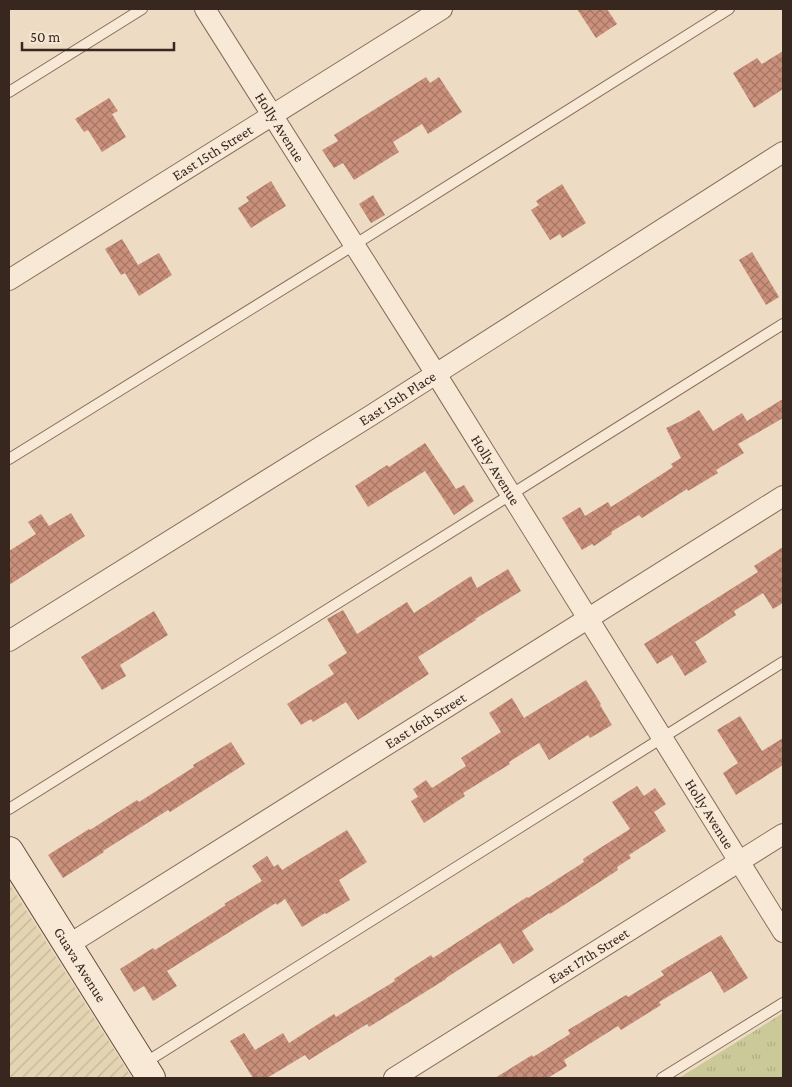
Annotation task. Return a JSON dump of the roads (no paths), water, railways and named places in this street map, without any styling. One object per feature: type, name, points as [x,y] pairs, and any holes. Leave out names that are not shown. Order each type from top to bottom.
[{"type":"street","name":"Holly Avenue","points":[[205,9],[436,374],[783,932]]},
{"type":"street","name":"East 15th Street","points":[[9,280],[442,9]]},
{"type":"street","name":"East 15th Place","points":[[9,641],[436,374],[783,152]]},
{"type":"street","name":"East 16th Street","points":[[68,945],[783,496]]},
{"type":"street","name":"East 17th Street","points":[[394,1078],[783,834]]},
{"type":"street","name":"Guava Avenue","points":[[9,851],[147,1071]]},
{"type":"lane","points":[[9,92],[142,9]]},
{"type":"lane","points":[[9,459],[729,9]]},
{"type":"lane","points":[[9,809],[783,324]]},
{"type":"lane","points":[[147,1071],[662,738],[783,662]]},
{"type":"lane","points":[[662,1078],[783,1003]]}]
